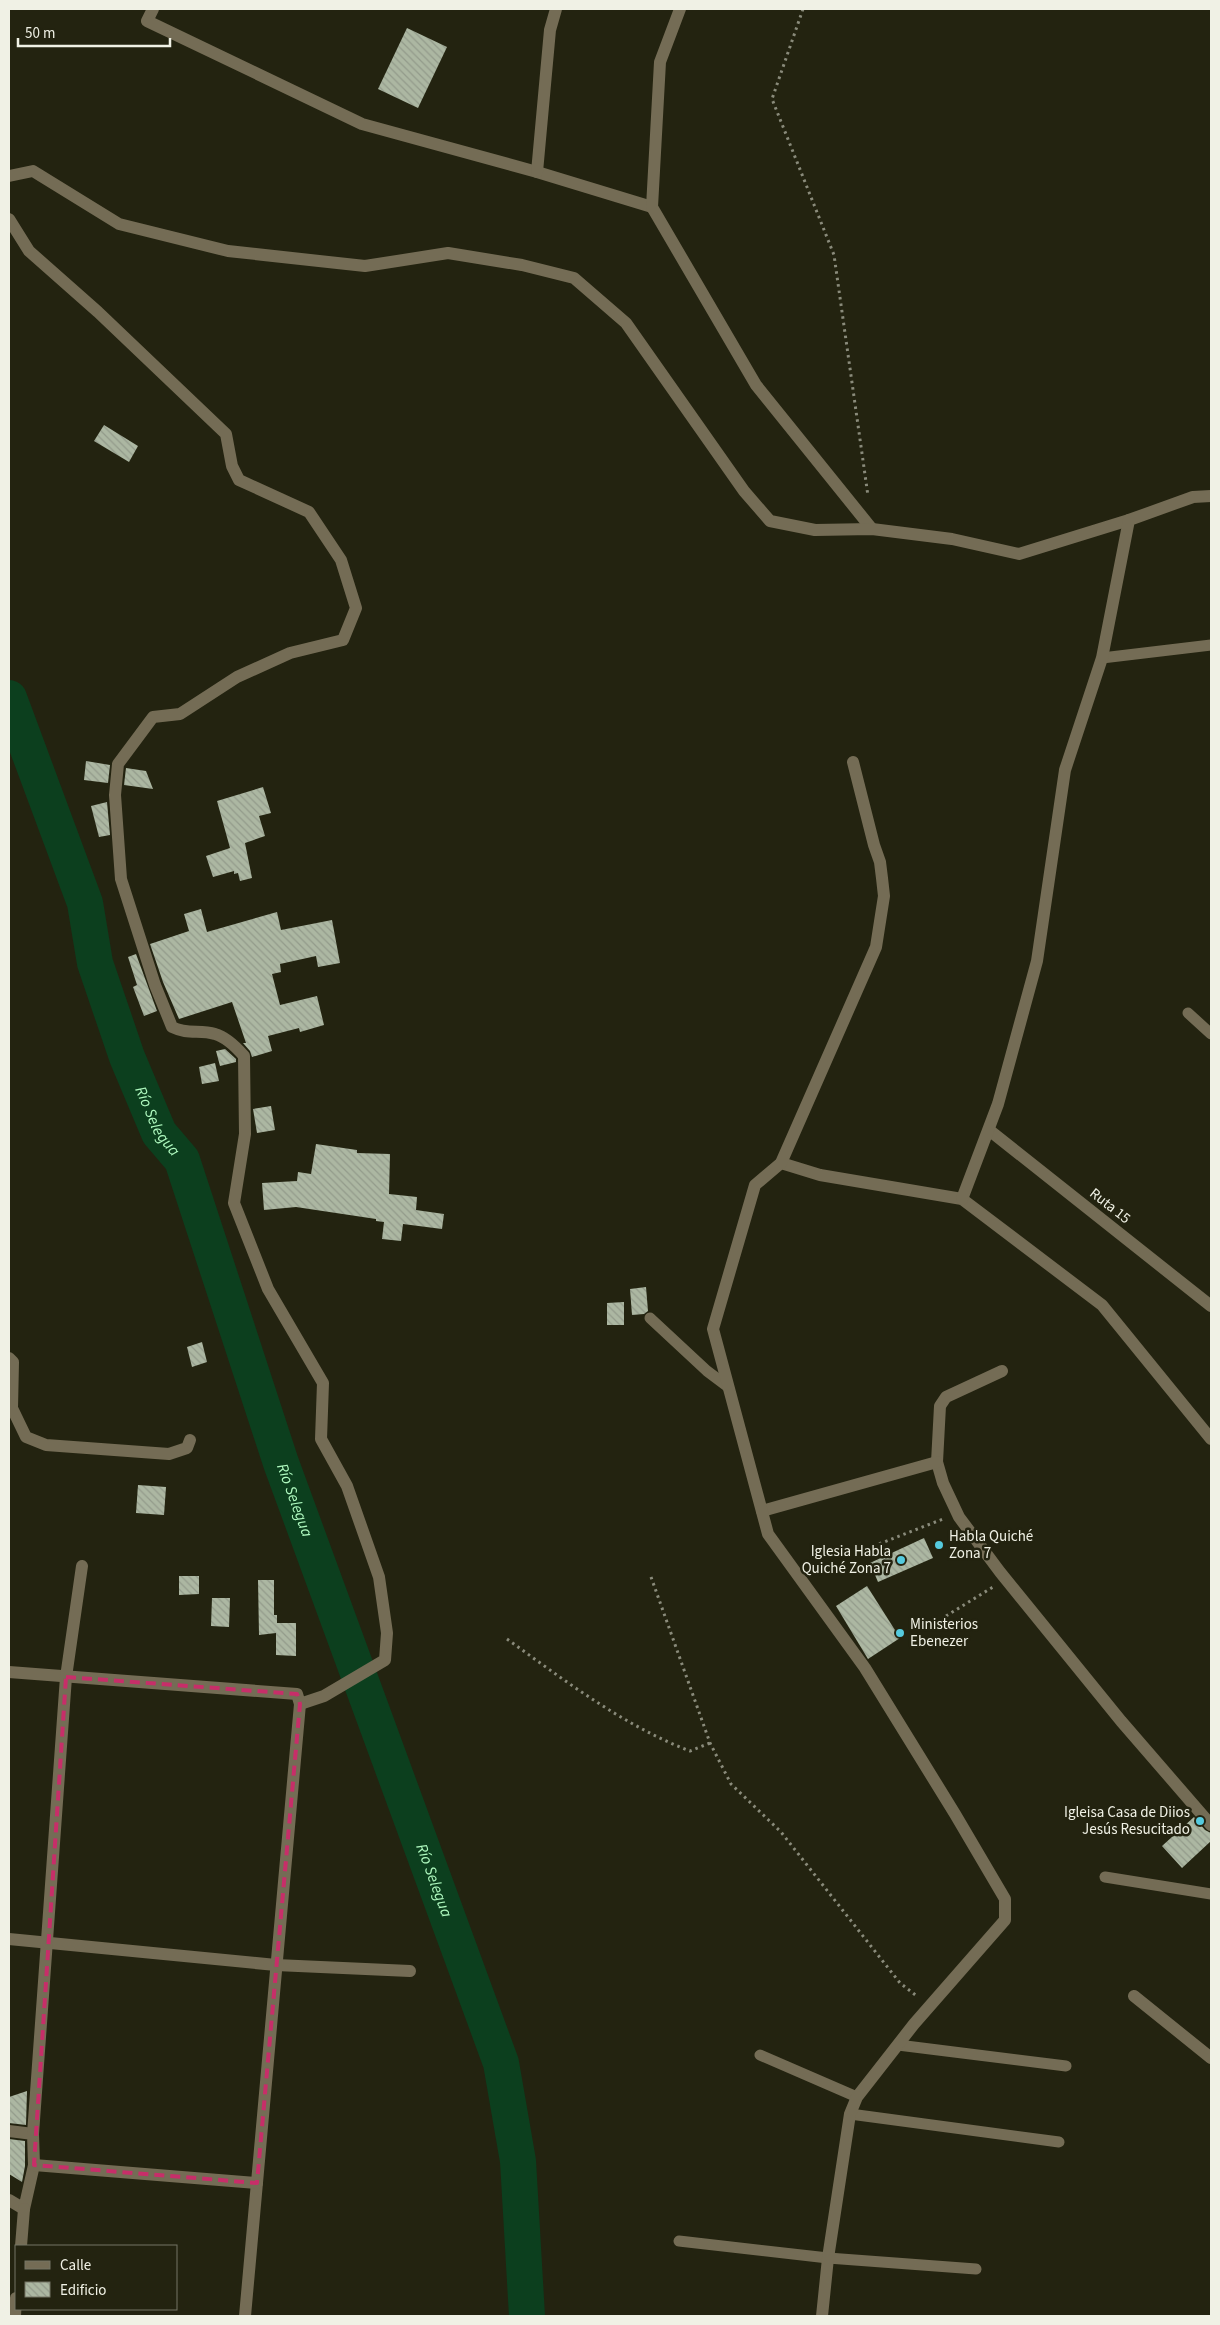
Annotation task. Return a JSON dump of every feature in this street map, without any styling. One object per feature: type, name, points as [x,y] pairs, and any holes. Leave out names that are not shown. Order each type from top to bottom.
[{"type":"street","points":[[153,9],[147,21],[362,124],[537,172],[652,207]]},
{"type":"street","points":[[537,172],[550,30],[556,9]]},
{"type":"street","points":[[680,9],[660,62],[652,207],[756,386],[872,529]]},
{"type":"street","points":[[9,176],[33,171],[119,224],[228,251],[365,266],[448,253],[522,265],[574,278],[626,323],[744,491],[770,521],[815,530],[872,529],[952,539],[1019,554],[1129,520],[1193,497],[1211,496]]},
{"type":"street","points":[[9,219],[29,251],[98,312],[226,434],[232,466],[239,480],[309,512],[341,560],[356,608],[343,640],[290,654],[237,677],[180,714],[153,717],[118,764],[115,795],[120,880],[155,985],[172,1026],[182,1032],[216,1034],[237,1048],[244,1056],[245,1134],[234,1203],[268,1289],[323,1384],[321,1439],[347,1486],[379,1576],[387,1632],[385,1660],[324,1696],[300,1704]]},
{"type":"street","points":[[962,1198],[998,1104],[1037,962],[1065,770],[1102,658],[1129,520]]},
{"type":"street","points":[[822,2316],[828,2258],[850,2114],[857,2097],[898,2045],[1005,1920],[1005,1899],[865,1668],[768,1534],[713,1330],[755,1185],[781,1163],[876,946],[884,896],[880,862],[852,762]]},
{"type":"street","name":"Ruta 15","points":[[988,1130],[1211,1306]]},
{"type":"street","points":[[781,1163],[820,1175],[962,1198],[1102,1306],[1211,1440]]},
{"type":"street","points":[[9,1358],[13,1362],[12,1408],[26,1437],[46,1445],[169,1454],[187,1448],[190,1440]]},
{"type":"street","points":[[1002,1371],[946,1397],[940,1406],[937,1462],[943,1483],[958,1514],[1006,1579],[1121,1721],[1211,1826]]},
{"type":"street","points":[[762,1511],[937,1462]]},
{"type":"street","points":[[21,2245],[24,2209],[34,2164],[33,2134],[66,1677],[82,1566]]},
{"type":"street","points":[[9,1672],[297,1694],[300,1704],[245,2316]]},
{"type":"street","points":[[9,1939],[276,1965],[410,1970]]},
{"type":"street","points":[[1134,1996],[1211,2058]]},
{"type":"street","points":[[9,2131],[33,2134]]},
{"type":"street","points":[[34,2164],[258,2184]]},
{"type":"street","points":[[9,2200],[24,2209]]},
{"type":"lane","points":[[1102,658],[1211,646]]},
{"type":"lane","points":[[1188,1013],[1211,1034]]},
{"type":"lane","points":[[650,1318],[707,1371],[727,1386]]},
{"type":"lane","points":[[1104,1877],[1211,1894]]},
{"type":"lane","points":[[898,2045],[1066,2066]]},
{"type":"lane","points":[[760,2055],[857,2097]]},
{"type":"lane","points":[[850,2114],[1059,2142]]},
{"type":"lane","points":[[679,2241],[828,2258],[976,2269]]},
{"type":"path","points":[[803,9],[772,99],[834,255],[868,500]]},
{"type":"path","points":[[861,1551],[958,1514]]},
{"type":"path","points":[[651,1577],[710,1743],[731,1784],[781,1832],[900,1983],[931,2006]]},
{"type":"path","points":[[946,1616],[1006,1579]]},
{"type":"path","points":[[507,1639],[622,1718],[667,1742],[690,1751],[710,1743]]},
{"type":"highlighted area","points":[[66,1677],[297,1694],[300,1704],[257,2183],[34,2165]]},
{"type":"building","points":[[407,28],[447,47],[418,108],[378,89]]},
{"type":"building","points":[[104,425],[138,446],[129,462],[94,441]]},
{"type":"building","points":[[86,761],[110,765],[108,783],[84,780]]},
{"type":"building","points":[[126,768],[146,771],[153,789],[124,785]]},
{"type":"building","points":[[263,787],[271,813],[259,816],[265,836],[245,843],[252,878],[240,881],[238,873],[234,874],[234,871],[213,877],[206,856],[230,848],[217,801]]},
{"type":"building","points":[[107,802],[110,835],[99,837],[91,806]]},
{"type":"building","points":[[201,909],[207,932],[277,912],[281,930],[332,920],[340,963],[318,967],[316,956],[280,964],[281,972],[272,974],[280,1005],[317,996],[324,1025],[300,1032],[299,1028],[268,1036],[272,1051],[252,1057],[250,1051],[243,1043],[246,1043],[232,1002],[179,1019],[163,982],[150,944],[189,931],[184,914]]},
{"type":"building","points":[[136,954],[157,1011],[144,1016],[133,987],[137,985],[128,957]]},
{"type":"building","points":[[225,1049],[236,1059],[236,1062],[220,1066],[216,1051]]},
{"type":"building","points":[[215,1063],[219,1081],[202,1084],[199,1067]]},
{"type":"building","points":[[271,1106],[275,1130],[257,1133],[253,1109]]},
{"type":"building","points":[[316,1144],[357,1150],[357,1153],[390,1154],[389,1194],[417,1197],[416,1210],[444,1214],[442,1229],[403,1224],[401,1241],[382,1239],[384,1222],[376,1221],[376,1219],[296,1207],[264,1210],[262,1183],[297,1181],[298,1172],[311,1174]]},
{"type":"building","points":[[646,1287],[648,1311],[644,1314],[632,1315],[630,1289]]},
{"type":"building","points":[[624,1302],[624,1325],[607,1325],[607,1303]]},
{"type":"building","points":[[202,1342],[207,1362],[192,1367],[187,1347]]},
{"type":"building","points":[[138,1485],[166,1487],[164,1515],[136,1513]]},
{"type":"building","name":"Iglesia Habla Quiché Zona 7","points":[[924,1538],[933,1558],[878,1582],[870,1563]]},
{"type":"building","points":[[179,1576],[199,1576],[199,1594],[179,1595]]},
{"type":"building","points":[[258,1580],[274,1580],[274,1615],[277,1615],[277,1623],[296,1623],[296,1656],[276,1655],[276,1633],[259,1635]]},
{"type":"building","name":"Ministerios Ebenezer","points":[[867,1586],[900,1638],[868,1659],[836,1606]]},
{"type":"building","points":[[212,1598],[230,1598],[229,1627],[211,1626]]},
{"type":"building","name":"Igleisa Casa de Diios Jesús Resucitado","points":[[1194,1817],[1205,1830],[1211,1833],[1211,1841],[1182,1868],[1162,1846]]},
{"type":"building","points":[[27,2091],[26,2125],[9,2123],[9,2097]]},
{"type":"building","points":[[9,2139],[25,2141],[25,2166],[22,2182],[9,2174]]},
{"type":"waterway","name":"Río Selegua","points":[[9,698],[85,903],[95,963],[127,1057],[159,1133],[182,1160],[281,1463],[501,2063],[518,2161],[527,2316]]},
{"type":"place","name":"Habla Quiché Zona 7","points":[[939,1545]]},
{"type":"place","name":"Iglesia Habla Quiché Zona 7","points":[[901,1560]]},
{"type":"place","name":"Ministerios Ebenezer","points":[[900,1633]]},
{"type":"place","name":"Igleisa Casa de Diios Jesús Resucitado","points":[[1200,1821]]}]
